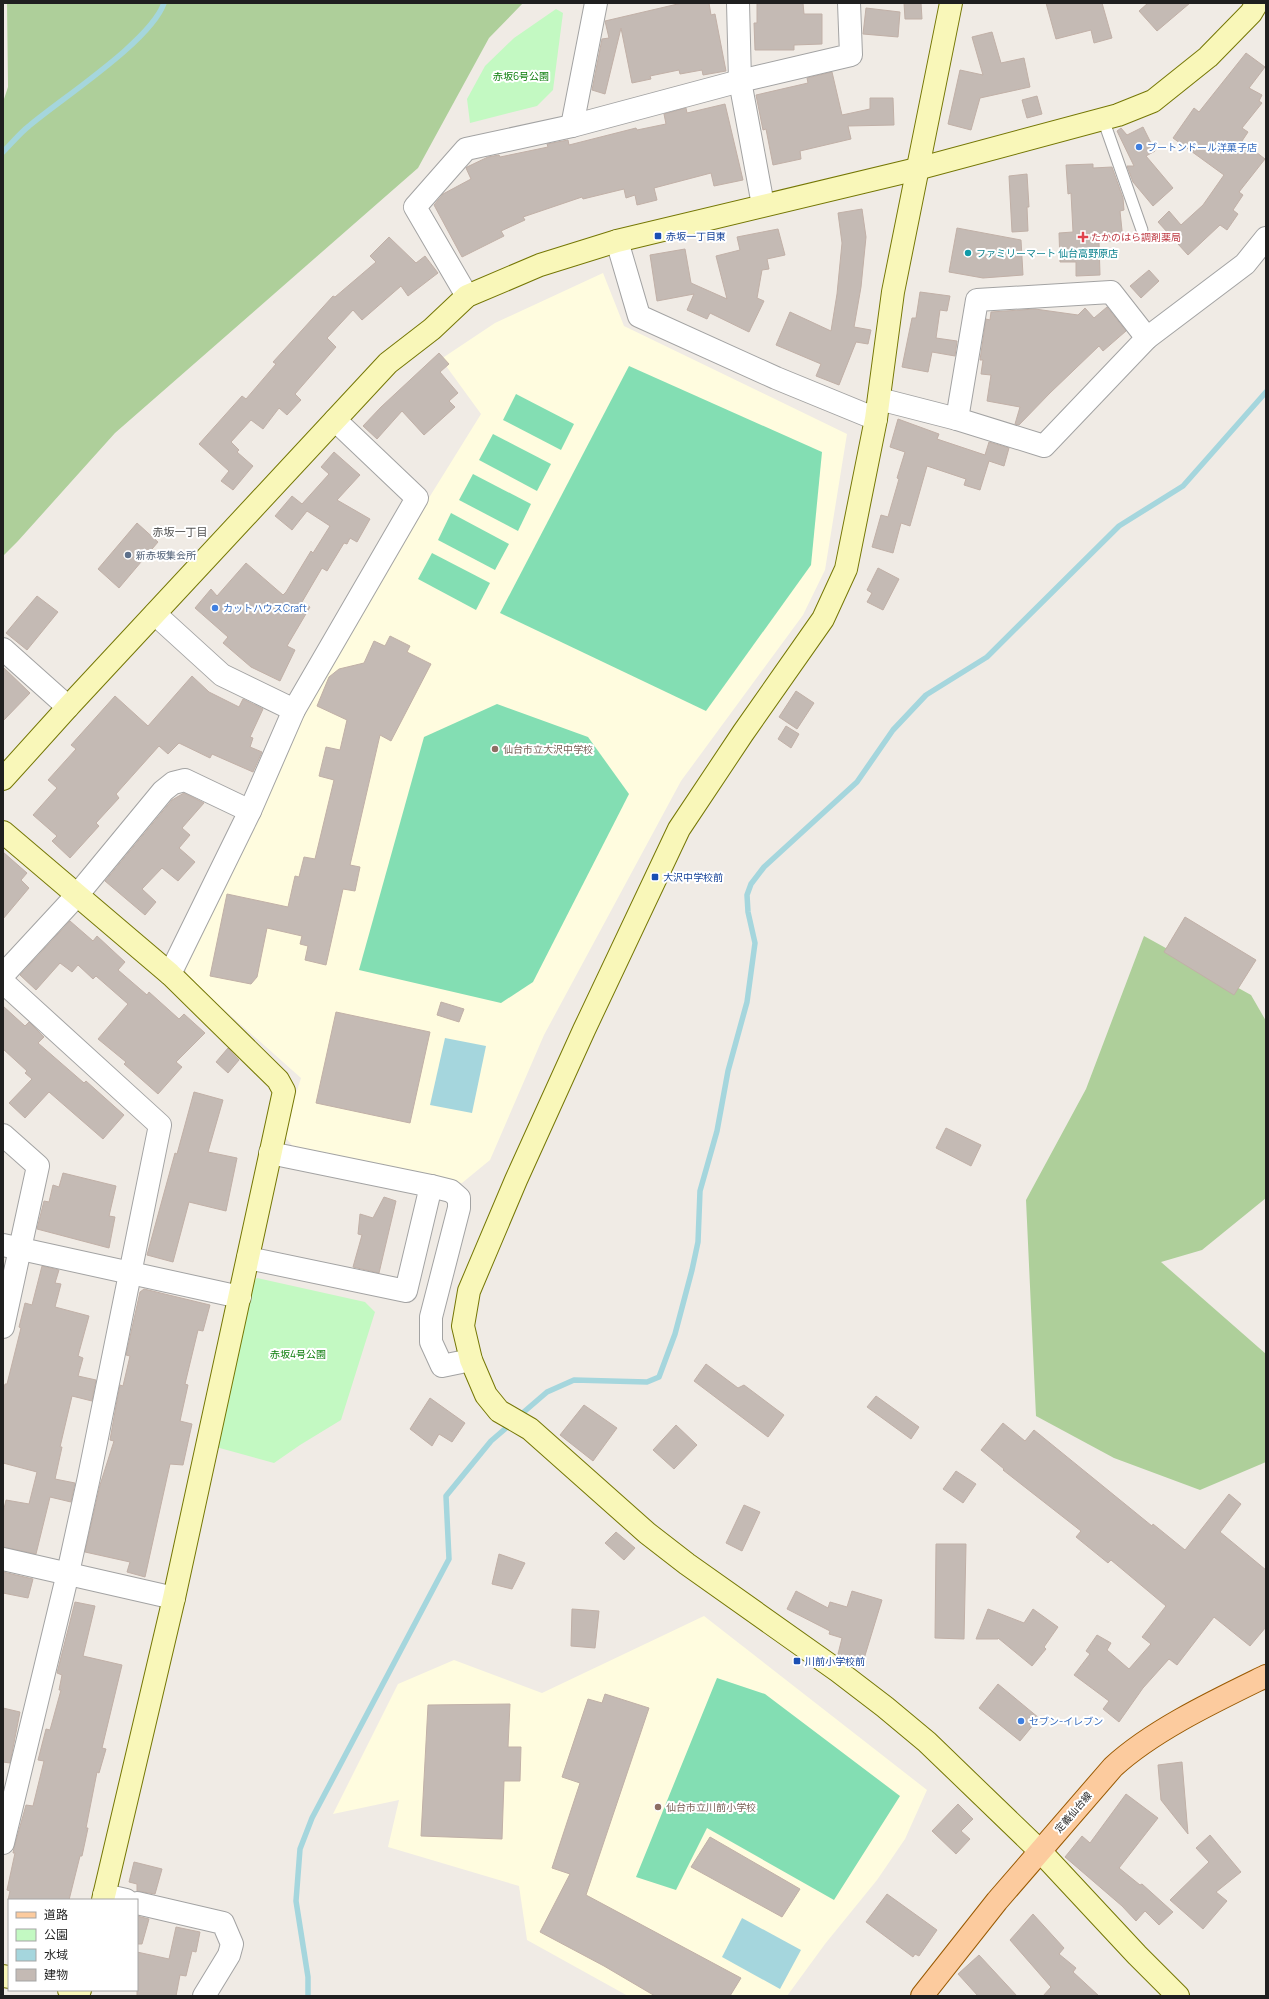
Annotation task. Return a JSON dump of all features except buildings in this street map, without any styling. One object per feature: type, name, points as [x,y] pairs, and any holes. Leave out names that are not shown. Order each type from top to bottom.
[{"type":"main road","name":"定義仙台線","points":[[922,1996],[997,1901],[1113,1766],[1126,1754],[1214,1701],[1266,1676]]},
{"type":"street","points":[[572,126],[596,3]]},
{"type":"street","points":[[738,3],[740,81],[763,205]]},
{"type":"street","points":[[467,296],[415,207],[466,149],[572,126],[740,81],[851,55],[849,3]]},
{"type":"street","points":[[950,3],[893,292],[878,409],[846,569],[823,619],[743,733],[679,829],[587,1022],[516,1180],[469,1291],[463,1326],[471,1360],[486,1395],[499,1411],[530,1429],[646,1533],[686,1564],[885,1706],[927,1742],[1040,1851],[1137,1955],[1178,1996]]},
{"type":"street","points":[[3,779],[388,363],[432,329],[467,296],[540,265],[616,241],[917,169],[1103,119],[1152,101],[1208,57],[1251,13],[1257,3]]},
{"type":"street","points":[[616,241],[639,316],[776,378],[878,409],[957,419],[1044,446],[1147,338],[1245,264],[1266,238]]},
{"type":"street","points":[[957,419],[977,300],[1111,292],[1147,338]]},
{"type":"street","points":[[170,974],[250,811],[294,710],[417,498],[335,420]]},
{"type":"street","points":[[155,614],[222,675],[294,710]]},
{"type":"street","points":[[3,649],[68,707]]},
{"type":"street","points":[[3,974],[78,894],[163,791],[173,783],[184,780],[250,811]]},
{"type":"street","points":[[3,832],[78,894],[170,974],[278,1080],[284,1091],[174,1598],[104,1897],[119,1899]]},
{"type":"street","points":[[3,982],[160,1124],[68,1573],[3,1843]]},
{"type":"street","points":[[3,1135],[38,1166],[12,1247],[3,1327]]},
{"type":"street","points":[[270,1153],[451,1190],[459,1198],[458,1208],[432,1317],[431,1342],[442,1366],[471,1360]]},
{"type":"street","points":[[248,1258],[406,1291],[431,1186]]},
{"type":"street","points":[[12,1247],[240,1297]]},
{"type":"street","points":[[3,1559],[174,1598]]},
{"type":"street","points":[[138,1903],[223,1923],[232,1944],[229,1955],[204,1996]]},
{"type":"lane","points":[[1103,119],[1142,230]]},
{"type":"shaded area","name":"仙台市立大沢中学校","points":[[603,273],[624,326],[847,434],[825,570],[803,615],[681,781],[544,1035],[490,1160],[462,1183],[294,1148],[283,1134],[301,1078],[187,977],[185,964],[316,680],[481,414],[441,359],[495,323]]},
{"type":"shaded area","name":"仙台市立川前小学校","points":[[704,1616],[927,1790],[905,1839],[877,1880],[825,1944],[787,1996],[628,1996],[527,1940],[519,1886],[388,1847],[399,1800],[333,1814],[398,1684],[454,1660],[542,1693]]},
{"type":"green space","points":[[7,3],[523,3],[489,38],[418,168],[115,433],[3,556],[3,102],[8,87]]},
{"type":"green space","name":"赤坂6号公園","points":[[556,9],[563,13],[553,90],[537,106],[470,123],[467,99],[485,66],[514,38]]},
{"type":"green space","points":[[629,366],[822,452],[811,565],[706,711],[500,613]]},
{"type":"green space","points":[[516,394],[574,424],[561,450],[503,420]]},
{"type":"green space","points":[[493,434],[551,464],[537,491],[479,460]]},
{"type":"green space","points":[[473,474],[531,504],[518,531],[459,500]]},
{"type":"green space","points":[[451,513],[509,544],[495,570],[438,540]]},
{"type":"green space","points":[[432,553],[490,583],[476,610],[418,579]]},
{"type":"green space","points":[[497,704],[588,737],[629,794],[533,982],[501,1003],[359,970],[424,737]]},
{"type":"green space","points":[[1144,936],[1251,995],[1266,1021],[1266,1198],[1202,1250],[1161,1262],[1266,1354],[1266,1462],[1200,1490],[1114,1458],[1036,1416],[1026,1200],[1086,1089]]},
{"type":"green space","name":"赤坂4号公園","points":[[257,1278],[365,1302],[375,1312],[341,1420],[274,1463],[216,1447],[249,1286]]},
{"type":"green space","points":[[717,1678],[765,1694],[900,1796],[834,1900],[707,1828],[676,1890],[636,1877]]},
{"type":"water","points":[[445,1038],[486,1046],[472,1113],[430,1105]]},
{"type":"water","points":[[742,1918],[801,1950],[780,1989],[722,1957]]},
{"type":"waterway","points":[[3,152],[26,129],[124,51],[156,18],[164,3]]},
{"type":"waterway","points":[[518,1417],[547,1392],[574,1380],[647,1382],[659,1377],[675,1334],[692,1270],[698,1242],[700,1191],[717,1131],[728,1071],[747,1002],[755,943],[748,912],[747,895],[751,884],[764,867],[857,782],[893,730],[926,695],[987,657],[1119,526],[1183,486],[1266,392]]},
{"type":"waterway","points":[[308,1996],[308,1977],[296,1901],[300,1849],[312,1818],[449,1559],[446,1496],[491,1441],[512,1423]]},
{"type":"place","name":"ブートンドール洋菓子店","points":[[1139,147]]},
{"type":"place","name":"赤坂一丁目東","points":[[658,236]]},
{"type":"place","name":"たかのはら調剤薬局","points":[[1083,237]]},
{"type":"place","name":"ファミリーマート 仙台高野原店","points":[[968,253]]},
{"type":"place","name":"新赤坂集会所","points":[[128,555]]},
{"type":"place","name":"カットハウスCraft","points":[[215,608]]},
{"type":"place","name":"仙台市立大沢中学校","points":[[495,749]]},
{"type":"place","name":"大沢中学校前","points":[[655,877]]},
{"type":"place","name":"川前小学校前","points":[[797,1661]]},
{"type":"place","name":"セブン-イレブン","points":[[1021,1721]]},
{"type":"place","name":"仙台市立川前小学校","points":[[658,1807]]},
{"type":"district","name":"赤坂一丁目","points":[[180,531]]}]
